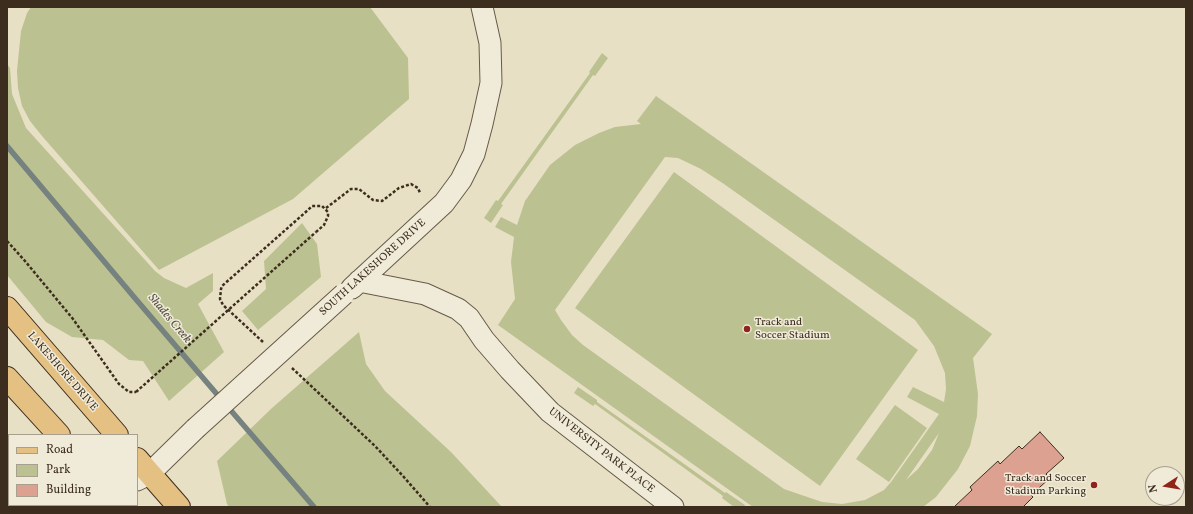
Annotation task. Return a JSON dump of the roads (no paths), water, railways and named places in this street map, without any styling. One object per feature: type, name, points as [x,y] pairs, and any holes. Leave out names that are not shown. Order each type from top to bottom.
[{"type":"main road","name":"LAKESHORE DRIVE","points":[[7,308],[116,434]]},
{"type":"main road","points":[[7,378],[58,434]]},
{"type":"main road","points":[[141,471],[178,507]]},
{"type":"street","name":"SOUTH LAKESHORE DRIVE","points":[[141,471],[195,429],[351,288],[444,203],[461,180],[474,154],[491,83],[490,43],[482,7]]},
{"type":"street","name":"UNIVERSITY PARK PLACE","points":[[351,288],[425,294],[458,309],[469,318],[484,340],[550,412],[674,507]]},
{"type":"waterway","name":"Shades Creek","points":[[7,146],[221,399]]},
{"type":"waterway","name":"Shades Creek","points":[[227,406],[314,507]]},
{"type":"place","name":"Track and Soccer Stadium","points":[[747,329]]},
{"type":"place","name":"Track and Soccer Stadium Parking","points":[[1094,485]]}]
